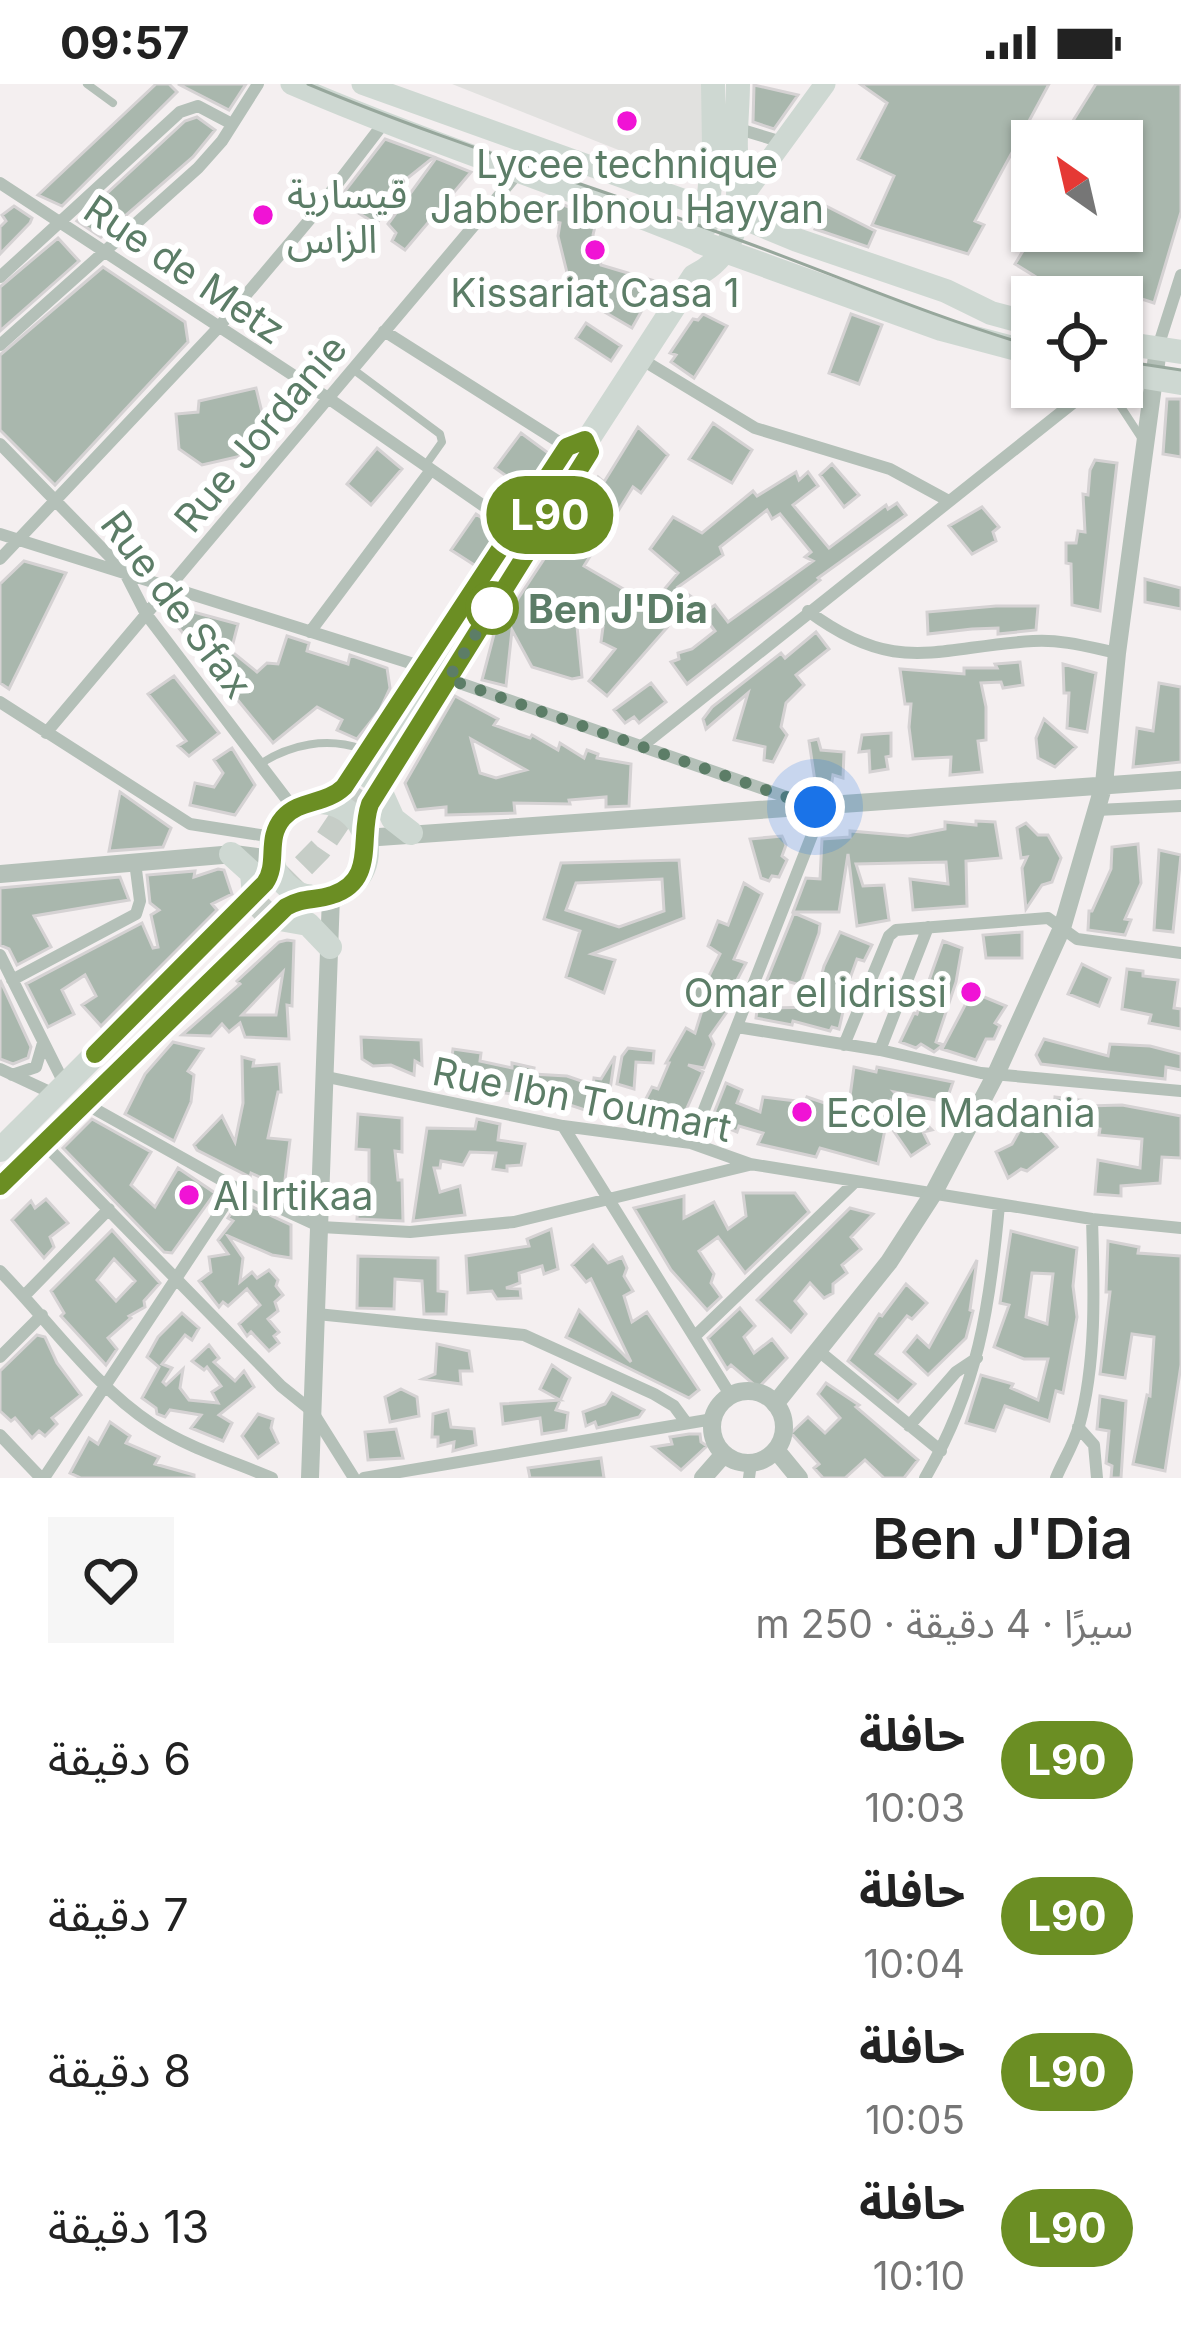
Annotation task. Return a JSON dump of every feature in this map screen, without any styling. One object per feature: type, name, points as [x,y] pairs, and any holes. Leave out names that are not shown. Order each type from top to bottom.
[{"type":"main road","points":[[291,84],[383,124],[700,242],[941,329],[1011,347]]},
{"type":"main road","points":[[362,84],[710,209],[738,208],[797,240],[1011,318]]},
{"type":"main road","points":[[717,84],[730,139],[738,208]]},
{"type":"main road","points":[[0,1150],[260,910],[352,884],[362,871],[372,772],[423,667],[514,527],[640,358],[694,276],[730,139],[734,84]]},
{"type":"main road","points":[[694,276],[715,266],[727,250],[738,208],[825,84]]},
{"type":"main road","points":[[1143,376],[1181,383]]},
{"type":"main road","points":[[0,1186],[84,1103],[260,910],[281,821],[294,809],[324,802],[372,772],[448,679],[590,452],[576,443]]},
{"type":"main road","points":[[372,772],[576,443]]},
{"type":"main road","points":[[372,772],[393,819],[411,833]]},
{"type":"main road","points":[[324,802],[344,809],[364,834]]},
{"type":"main road","points":[[231,854],[252,873],[260,910]]},
{"type":"main road","points":[[273,854],[287,885],[319,896]]},
{"type":"main road","points":[[260,910],[308,924],[330,947]]},
{"type":"main road","points":[[0,1168],[260,910]]},
{"type":"street","points":[[0,345],[198,168],[258,84]]},
{"type":"street","points":[[0,277],[186,108],[198,106],[232,124]]},
{"type":"street","points":[[0,559],[218,328],[383,124]]},
{"type":"street","points":[[730,139],[782,142]]},
{"type":"street","name":"Rue Jordanie","points":[[46,733],[519,172]]},
{"type":"street","name":"Rue de Metz","points":[[0,183],[328,398],[514,527]]},
{"type":"street","points":[[775,1404],[889,1262],[932,1194],[996,1074],[1063,928],[1104,784],[1152,377],[1170,350],[1181,275]]},
{"type":"street","points":[[385,331],[576,443]]},
{"type":"street","points":[[640,358],[755,428],[890,469],[947,500]]},
{"type":"street","points":[[642,746],[1066,408]]},
{"type":"street","name":"Rue de Sfax","points":[[0,444],[124,571],[146,614],[294,809]]},
{"type":"street","points":[[310,632],[428,468]]},
{"type":"street","points":[[0,534],[423,667]]},
{"type":"street","points":[[808,610],[856,642],[907,654],[935,655],[1034,641],[1117,653]]},
{"type":"street","points":[[448,679],[819,807]]},
{"type":"street","points":[[0,702],[190,824],[273,854]]},
{"type":"street","points":[[364,834],[1181,780]]},
{"type":"street","points":[[1097,810],[1181,806]]},
{"type":"street","points":[[691,1143],[819,807]]},
{"type":"street","points":[[0,874],[273,854]]},
{"type":"street","points":[[12,980],[136,914],[140,901],[135,862]]},
{"type":"street","points":[[310,1478],[330,947],[319,896]]},
{"type":"street","points":[[844,1045],[891,932],[1048,918],[1077,939],[1181,953]]},
{"type":"street","points":[[880,1050],[928,927]]},
{"type":"street","points":[[0,955],[44,1042],[60,1090]]},
{"type":"street","points":[[737,1027],[996,1074],[1181,1091]]},
{"type":"street","points":[[6,1072],[36,1067],[44,1042]]},
{"type":"street","points":[[6,1072],[60,1090]]},
{"type":"street","name":"Rue Ibn Toumart","points":[[327,1077],[563,1126],[691,1143],[750,1164],[1092,1220],[1181,1228]]},
{"type":"street","points":[[84,1103],[236,1188],[321,1227],[410,1232],[514,1222],[750,1164]]},
{"type":"street","points":[[563,1126],[731,1396]]},
{"type":"street","points":[[43,1143],[281,1386],[312,1411],[354,1478]]},
{"type":"street","points":[[695,1336],[855,1182]]},
{"type":"street","points":[[0,1435],[42,1478],[236,1188]]},
{"type":"street","points":[[925,1478],[941,1451],[978,1357],[999,1205]]},
{"type":"street","points":[[24,1296],[109,1209]]},
{"type":"street","points":[[1056,1478],[1078,1427],[1094,1288],[1092,1220]]},
{"type":"street","points":[[0,1271],[106,1384],[150,1423],[272,1478]]},
{"type":"street","points":[[317,1314],[524,1334],[666,1400],[686,1421]]},
{"type":"street","points":[[0,1357],[42,1315]]},
{"type":"street","points":[[820,1352],[941,1451]]},
{"type":"street","points":[[908,1426],[956,1372],[978,1357]]},
{"type":"street","points":[[755,1392],[775,1404],[784,1428],[776,1450],[750,1471],[724,1454],[713,1434],[713,1419],[731,1396],[755,1392]]},
{"type":"street","points":[[364,1478],[713,1419]]},
{"type":"street","points":[[1078,1427],[1094,1445],[1097,1478]]},
{"type":"street","points":[[776,1450],[800,1478]]},
{"type":"street","points":[[703,1478],[724,1454]]},
{"type":"lane","points":[[87,84],[113,103]]},
{"type":"lane","points":[[353,369],[441,436],[428,468]]},
{"type":"lane","points":[[1120,408],[1144,440]]},
{"type":"lane","points":[[260,764],[293,748],[342,744],[372,772]]},
{"type":"shaded area","name":"Lycee technique Jabber Ibnou Hayyan","points":[[452,84],[707,84],[712,187]]},
{"type":"building","points":[[156,84],[169,84],[177,92],[62,206],[38,195]]},
{"type":"building","points":[[178,84],[246,84],[229,110]]},
{"type":"building","points":[[860,84],[1049,84],[1030,120],[1011,120],[1011,154],[975,221],[984,225],[968,254],[872,225],[894,176],[858,159],[887,103]]},
{"type":"building","points":[[1096,84],[1181,84],[1181,212],[1154,303],[1143,299],[1143,276],[1034,276],[1015,264],[1022,252],[1143,252],[1143,120],[1074,120]]},
{"type":"building","points":[[754,85],[798,95],[774,129],[753,122]]},
{"type":"building","points":[[197,117],[215,130],[193,157],[101,237],[77,221],[185,121]]},
{"type":"building","points":[[385,139],[434,157],[375,204],[385,213],[376,224],[338,200]]},
{"type":"building","points":[[436,158],[471,172],[405,250],[392,241],[396,233],[388,224]]},
{"type":"building","points":[[551,200],[597,218],[593,235],[601,265],[658,282],[632,328],[572,293],[558,236],[560,223],[546,220],[544,211]]},
{"type":"building","points":[[14,206],[32,218],[0,254],[0,227],[6,221],[2,215]]},
{"type":"building","points":[[826,206],[875,231],[868,247],[815,229]]},
{"type":"building","points":[[58,238],[79,261],[0,331],[0,287]]},
{"type":"building","points":[[103,267],[185,322],[188,342],[55,485],[0,430],[0,355]]},
{"type":"building","points":[[703,314],[727,326],[694,378],[671,362],[676,355],[670,353],[693,319]]},
{"type":"building","points":[[851,314],[882,325],[859,384],[829,373]]},
{"type":"building","points":[[586,323],[621,346],[611,361],[576,338]]},
{"type":"building","points":[[256,388],[271,449],[202,465],[179,449],[176,414],[198,412],[199,401]]},
{"type":"building","points":[[1167,399],[1181,399],[1181,457],[1163,454]]},
{"type":"building","points":[[713,423],[752,450],[732,483],[689,459]]},
{"type":"building","points":[[638,427],[668,455],[641,493],[633,487],[584,566],[651,605],[678,573],[650,549],[673,517],[702,533],[753,491],[757,496],[796,472],[799,480],[808,472],[818,486],[793,505],[829,548],[886,505],[888,509],[897,503],[906,515],[818,578],[687,684],[671,662],[715,631],[702,614],[715,605],[728,622],[813,561],[805,557],[811,552],[780,514],[772,519],[767,510],[720,547],[723,555],[678,587],[693,598],[607,696],[589,681],[615,649],[601,642],[603,627],[575,606],[582,677],[572,679],[532,667],[512,630],[506,686],[482,680],[498,619],[502,623],[598,477],[604,482]]},
{"type":"building","points":[[521,433],[551,455],[526,490],[495,468]]},
{"type":"building","points":[[377,448],[402,469],[371,505],[347,484]]},
{"type":"building","points":[[1095,460],[1117,463],[1100,611],[1072,605],[1071,564],[1066,563],[1066,543],[1076,543],[1078,531],[1085,532],[1083,494],[1088,495]]},
{"type":"building","points":[[832,464],[859,495],[844,507],[820,475]]},
{"type":"building","points":[[982,507],[999,527],[993,532],[996,541],[972,554],[949,526]]},
{"type":"building","points":[[476,514],[503,532],[479,568],[451,550]]},
{"type":"building","points":[[24,561],[66,573],[9,689],[0,683],[0,584]]},
{"type":"building","points":[[1145,579],[1181,588],[1181,609],[1145,602]]},
{"type":"building","points":[[1038,606],[1036,630],[928,634],[927,612]]},
{"type":"building","points":[[186,610],[238,624],[231,651],[257,672],[267,663],[278,664],[287,636],[309,643],[307,651],[348,664],[350,655],[387,668],[390,688],[357,739],[337,730],[342,720],[317,707],[273,743],[173,621]]},
{"type":"building","points":[[816,632],[829,649],[796,675],[804,685],[786,703],[781,727],[787,735],[773,762],[764,760],[765,747],[734,740],[748,693],[706,729],[703,719],[712,707]]},
{"type":"building","points":[[1020,662],[1023,685],[1003,688],[1001,682],[981,683],[986,707],[986,740],[978,741],[982,772],[950,775],[951,757],[913,759],[911,704],[905,704],[900,669],[964,674],[964,668]]},
{"type":"building","points":[[1063,664],[1096,673],[1087,732],[1067,728],[1069,693],[1064,693]]},
{"type":"building","points":[[174,676],[219,733],[189,756],[178,746],[186,741],[148,694]]},
{"type":"building","points":[[651,683],[666,702],[639,723],[634,717],[625,723],[614,710]]},
{"type":"building","points":[[1159,683],[1181,687],[1181,762],[1133,767],[1137,728],[1153,731]]},
{"type":"building","points":[[455,696],[498,719],[494,725],[532,735],[558,750],[560,743],[584,758],[587,750],[598,754],[597,758],[631,764],[629,806],[606,807],[606,797],[569,800],[570,804],[514,803],[515,813],[446,815],[446,807],[416,810],[405,783]],"holes":[[[471,739],[526,770],[496,778],[480,773]]]},
{"type":"building","points":[[1044,719],[1076,747],[1055,767],[1038,758],[1036,738]]},
{"type":"building","points":[[891,733],[888,769],[870,772],[869,751],[859,752],[862,735]]},
{"type":"building","points":[[818,739],[821,750],[844,752],[843,778],[833,775],[831,788],[816,788],[809,741]]},
{"type":"building","points":[[232,748],[255,785],[235,815],[190,805],[195,783],[214,787],[223,773],[214,760]]},
{"type":"building","points":[[120,792],[171,828],[163,847],[109,851]]},
{"type":"building","points":[[976,821],[995,822],[1001,858],[966,861],[967,906],[913,910],[910,879],[948,884],[946,862],[856,864],[863,886],[884,885],[889,920],[857,926],[848,854],[839,912],[793,912],[806,878],[820,879],[822,839],[850,837],[850,831],[908,836],[945,829],[945,822],[976,825]]},
{"type":"building","points":[[1026,823],[1038,835],[1048,835],[1061,858],[1052,882],[1042,885],[1026,909],[1022,868],[1027,857],[1021,858],[1017,828]]},
{"type":"building","points":[[782,836],[786,845],[782,856],[787,860],[779,877],[761,878],[750,839]]},
{"type":"building","points":[[1138,844],[1141,883],[1125,919],[1131,920],[1125,935],[1088,930],[1089,911],[1111,869],[1112,847]]},
{"type":"building","points":[[1159,850],[1181,855],[1173,932],[1154,930]]},
{"type":"building","points":[[679,860],[684,918],[592,954],[615,960],[604,993],[566,977],[580,931],[544,919],[561,863]],"holes":[[[662,879],[664,911],[619,927],[566,910],[576,883]]]},
{"type":"building","points":[[224,870],[232,894],[212,904],[217,910],[101,1026],[82,1005],[96,996],[85,975],[62,990],[74,1014],[48,1027],[26,984],[142,923],[153,948],[158,947],[151,915],[159,910],[150,903],[147,875],[195,871],[194,877]]},
{"type":"building","points":[[120,877],[129,900],[34,916],[51,947],[17,965],[9,949],[0,945],[0,888]]},
{"type":"building","points":[[744,883],[762,894],[734,959],[746,963],[727,999],[734,1002],[710,1036],[714,1044],[704,1068],[688,1065],[703,1072],[683,1117],[675,1114],[672,1127],[649,1123],[637,1116],[652,1087],[658,1089],[686,1028],[695,1033],[703,1007],[688,1002],[698,983],[704,986],[720,954],[708,946],[718,921],[728,925]]},
{"type":"building","points":[[794,913],[820,924],[819,933],[800,985],[783,980],[772,1008],[813,1007],[840,932],[872,945],[864,961],[857,959],[840,1006],[844,1007],[839,1029],[756,1018]]},
{"type":"building","points":[[1022,932],[1022,958],[986,958],[983,935]]},
{"type":"building","points":[[294,941],[292,1006],[287,1005],[289,1039],[245,1037],[240,1023],[229,1032],[222,1024],[211,1036],[182,1035],[240,984],[237,981],[279,942]],"holes":[[[283,972],[276,1015],[242,1015]]]},
{"type":"building","points":[[943,941],[962,948],[936,1042],[943,1045],[934,1052],[921,1044],[916,1048],[900,1042],[917,1014]]},
{"type":"building","points":[[1082,964],[1110,978],[1099,1006],[1068,994]]},
{"type":"building","points":[[1127,969],[1178,980],[1174,1008],[1181,1009],[1181,1029],[1149,1023],[1151,1015],[1122,1009]]},
{"type":"building","points":[[0,980],[31,1047],[28,1058],[13,1064],[0,1059]]},
{"type":"building","points":[[972,992],[1006,1006],[995,1023],[1000,1026],[994,1039],[986,1039],[976,1060],[942,1049]]},
{"type":"building","points":[[361,1037],[421,1040],[422,1065],[415,1061],[414,1075],[391,1065],[373,1066],[362,1059]]},
{"type":"building","points":[[1044,1039],[1108,1056],[1110,1044],[1150,1046],[1181,1054],[1181,1070],[1166,1067],[1165,1079],[1041,1064],[1036,1055]]},
{"type":"building","points":[[173,1042],[203,1049],[188,1071],[194,1075],[191,1102],[174,1141],[125,1114],[145,1074]]},
{"type":"building","points":[[628,1048],[654,1051],[653,1063],[636,1062],[634,1089],[617,1084]]},
{"type":"building","points":[[453,1049],[481,1053],[480,1061],[512,1068],[512,1063],[534,1068],[533,1074],[567,1076],[593,1085],[615,1056],[606,1117],[561,1102],[560,1109],[532,1106],[534,1097],[448,1085]]},
{"type":"building","points":[[242,1057],[254,1060],[253,1066],[279,1064],[281,1092],[268,1138],[290,1140],[284,1188],[251,1173],[250,1177],[194,1145],[222,1116],[235,1142],[243,1103]]},
{"type":"building","points":[[854,1067],[953,1082],[946,1102],[894,1092],[905,1103],[891,1100],[878,1164],[820,1148],[816,1157],[758,1144],[763,1133],[739,1126],[737,1132],[720,1125],[715,1132],[708,1128],[726,1083],[742,1090],[737,1103],[760,1112],[763,1097],[805,1102],[807,1097],[848,1111]]},
{"type":"building","points":[[1055,1097],[1088,1101],[1088,1106],[1122,1105],[1181,1116],[1181,1158],[1162,1157],[1160,1183],[1121,1186],[1121,1196],[1095,1194],[1098,1160],[1140,1168],[1142,1139],[1099,1135],[1100,1129],[1053,1122]]},
{"type":"building","points":[[358,1114],[402,1118],[402,1152],[395,1151],[398,1180],[402,1180],[403,1221],[357,1219],[358,1198],[369,1198],[369,1150],[356,1149]]},
{"type":"building","points":[[1029,1114],[1057,1147],[1027,1171],[1021,1169],[1008,1178],[996,1152],[1012,1144]]},
{"type":"building","points":[[920,1118],[932,1130],[923,1132],[929,1144],[911,1156],[893,1130]]},
{"type":"building","points":[[92,1119],[151,1152],[131,1185],[155,1207],[178,1168],[215,1193],[172,1253],[164,1252],[63,1148]]},
{"type":"building","points":[[477,1119],[500,1124],[498,1140],[525,1144],[521,1165],[507,1166],[507,1171],[493,1169],[496,1153],[470,1152],[463,1165],[441,1161],[440,1168],[434,1168],[440,1192],[460,1186],[465,1215],[413,1221],[427,1128],[475,1129]]},
{"type":"building","points":[[743,1193],[795,1193],[809,1212],[745,1273],[718,1237],[699,1251],[714,1274],[711,1283],[721,1297],[707,1310],[671,1270],[634,1208],[684,1196],[684,1218],[714,1202],[728,1229],[746,1216]]},
{"type":"building","points":[[46,1199],[68,1223],[50,1237],[54,1247],[44,1258],[12,1220],[31,1201],[35,1208]]},
{"type":"building","points":[[240,1201],[291,1225],[291,1258],[228,1236],[243,1258],[240,1282],[252,1272],[257,1278],[269,1270],[278,1280],[276,1286],[283,1295],[275,1302],[278,1311],[268,1319],[279,1332],[274,1336],[279,1343],[269,1351],[239,1324],[260,1305],[247,1289],[228,1306],[223,1302],[219,1307],[199,1281],[211,1272],[209,1257],[228,1254],[218,1240],[233,1221],[228,1218]]},
{"type":"building","points":[[850,1208],[873,1214],[851,1237],[861,1249],[842,1265],[847,1273],[833,1284],[833,1293],[824,1298],[810,1283],[795,1301],[806,1314],[791,1332],[757,1300]]},
{"type":"building","points":[[551,1229],[558,1269],[544,1274],[542,1266],[519,1273],[520,1283],[506,1288],[520,1289],[521,1298],[497,1299],[492,1291],[468,1293],[466,1256],[529,1246],[527,1239]]},
{"type":"building","points":[[112,1230],[160,1283],[144,1301],[145,1307],[108,1338],[117,1349],[106,1365],[61,1316],[64,1313],[51,1291]],"holes":[[[114,1259],[135,1281],[116,1301],[97,1280]]]},
{"type":"building","points":[[1011,1231],[1077,1248],[1073,1286],[1077,1317],[1063,1393],[1056,1391],[1049,1421],[1005,1406],[995,1431],[966,1423],[981,1375],[1013,1384],[1011,1388],[1038,1400],[1048,1359],[1024,1359],[994,1347],[1009,1305],[1000,1303]],"holes":[[[1032,1273],[1053,1274],[1047,1324],[1026,1317]]]},
{"type":"building","points":[[1108,1241],[1139,1247],[1138,1253],[1181,1256],[1181,1365],[1165,1471],[1133,1464],[1150,1396],[1154,1337],[1132,1334],[1125,1378],[1100,1374],[1110,1292],[1106,1292]]},
{"type":"building","points":[[593,1245],[608,1263],[622,1257],[627,1268],[624,1276],[633,1291],[624,1296],[632,1322],[647,1312],[699,1390],[689,1398],[566,1337],[579,1310],[631,1362],[591,1279],[586,1282],[572,1265]]},
{"type":"building","points":[[358,1256],[438,1258],[438,1291],[447,1292],[446,1314],[424,1314],[422,1281],[395,1279],[394,1309],[357,1308]]},
{"type":"building","points":[[977,1260],[966,1338],[928,1375],[904,1352],[917,1336],[929,1347]]},
{"type":"building","points":[[906,1284],[927,1303],[912,1319],[907,1316],[876,1354],[915,1384],[898,1402],[848,1361]]},
{"type":"building","points":[[740,1308],[755,1326],[744,1337],[754,1353],[772,1339],[787,1358],[758,1388],[731,1365],[727,1369],[708,1338]]},
{"type":"building","points":[[182,1313],[199,1328],[192,1340],[185,1335],[162,1364],[172,1368],[163,1382],[166,1385],[183,1369],[180,1388],[189,1400],[218,1403],[212,1392],[221,1386],[207,1367],[204,1370],[192,1361],[209,1345],[219,1358],[214,1362],[235,1381],[244,1371],[254,1387],[219,1415],[232,1423],[223,1441],[191,1428],[201,1415],[170,1410],[165,1417],[142,1398],[159,1367],[147,1357],[158,1337]]},
{"type":"building","points":[[37,1335],[45,1337],[81,1395],[52,1418],[57,1424],[45,1436],[39,1431],[32,1438],[15,1418],[11,1421],[0,1411],[0,1371]]},
{"type":"building","points":[[437,1344],[469,1351],[472,1371],[460,1371],[461,1384],[423,1379],[435,1374]]},
{"type":"building","points":[[552,1365],[570,1378],[556,1410],[568,1413],[566,1430],[542,1434],[540,1418],[503,1424],[501,1404],[560,1400],[540,1389]]},
{"type":"building","points":[[826,1383],[859,1405],[856,1407],[918,1460],[904,1478],[884,1478],[865,1460],[845,1478],[823,1478],[814,1468],[819,1464],[791,1433],[808,1417],[825,1433],[840,1418],[818,1394]]},
{"type":"building","points":[[401,1389],[417,1397],[419,1416],[390,1422],[385,1397]]},
{"type":"building","points":[[612,1393],[644,1410],[639,1417],[597,1428],[595,1422],[586,1426],[583,1412],[605,1404]]},
{"type":"building","points":[[1100,1396],[1126,1401],[1121,1478],[1111,1478],[1112,1466],[1106,1463],[1109,1431],[1097,1429]]},
{"type":"building","points":[[448,1410],[451,1427],[474,1429],[476,1445],[453,1451],[454,1442],[438,1446],[438,1437],[432,1437],[433,1414]]},
{"type":"building","points":[[258,1414],[273,1419],[271,1428],[278,1443],[258,1458],[242,1436]]},
{"type":"building","points":[[110,1422],[130,1436],[126,1443],[159,1457],[155,1464],[194,1478],[81,1478],[70,1473],[89,1438],[98,1444]]},
{"type":"building","points":[[396,1429],[403,1458],[368,1460],[365,1432]]},
{"type":"building","points":[[700,1434],[707,1446],[681,1470],[653,1447],[672,1444],[670,1437]]},
{"type":"building","points":[[601,1458],[604,1478],[530,1478],[528,1468]]},
{"type":"tunnel","points":[[253,917],[320,849],[369,777]]},
{"type":"tram line","points":[[308,84],[1011,339]]},
{"type":"tram line","points":[[1143,364],[1181,370]]},
{"type":"bus line","name":"L90","points":[[0,1186],[286,907],[308,896],[338,893],[357,878],[366,855],[362,831],[370,804],[590,452],[585,440],[570,442],[344,787],[324,802],[287,814],[273,836],[274,866],[265,883],[95,1054]]},
{"type":"place","name":"Lycee technique Jabber Ibnou Hayyan","points":[[627,121]]},
{"type":"place","name":"قيسارية الزاس","points":[[263,215]]},
{"type":"place","name":"Kissariat Casa 1","points":[[595,250]]},
{"type":"place","name":"Ben J'Dia","points":[[492,608]]},
{"type":"place","name":"Omar el idrissi","points":[[971,992]]},
{"type":"place","name":"Ecole Madania","points":[[802,1112]]},
{"type":"place","name":"Al Irtikaa","points":[[189,1195]]},
{"type":"route","points":[[492,608],[495,603],[448,679],[815,807]]}]
